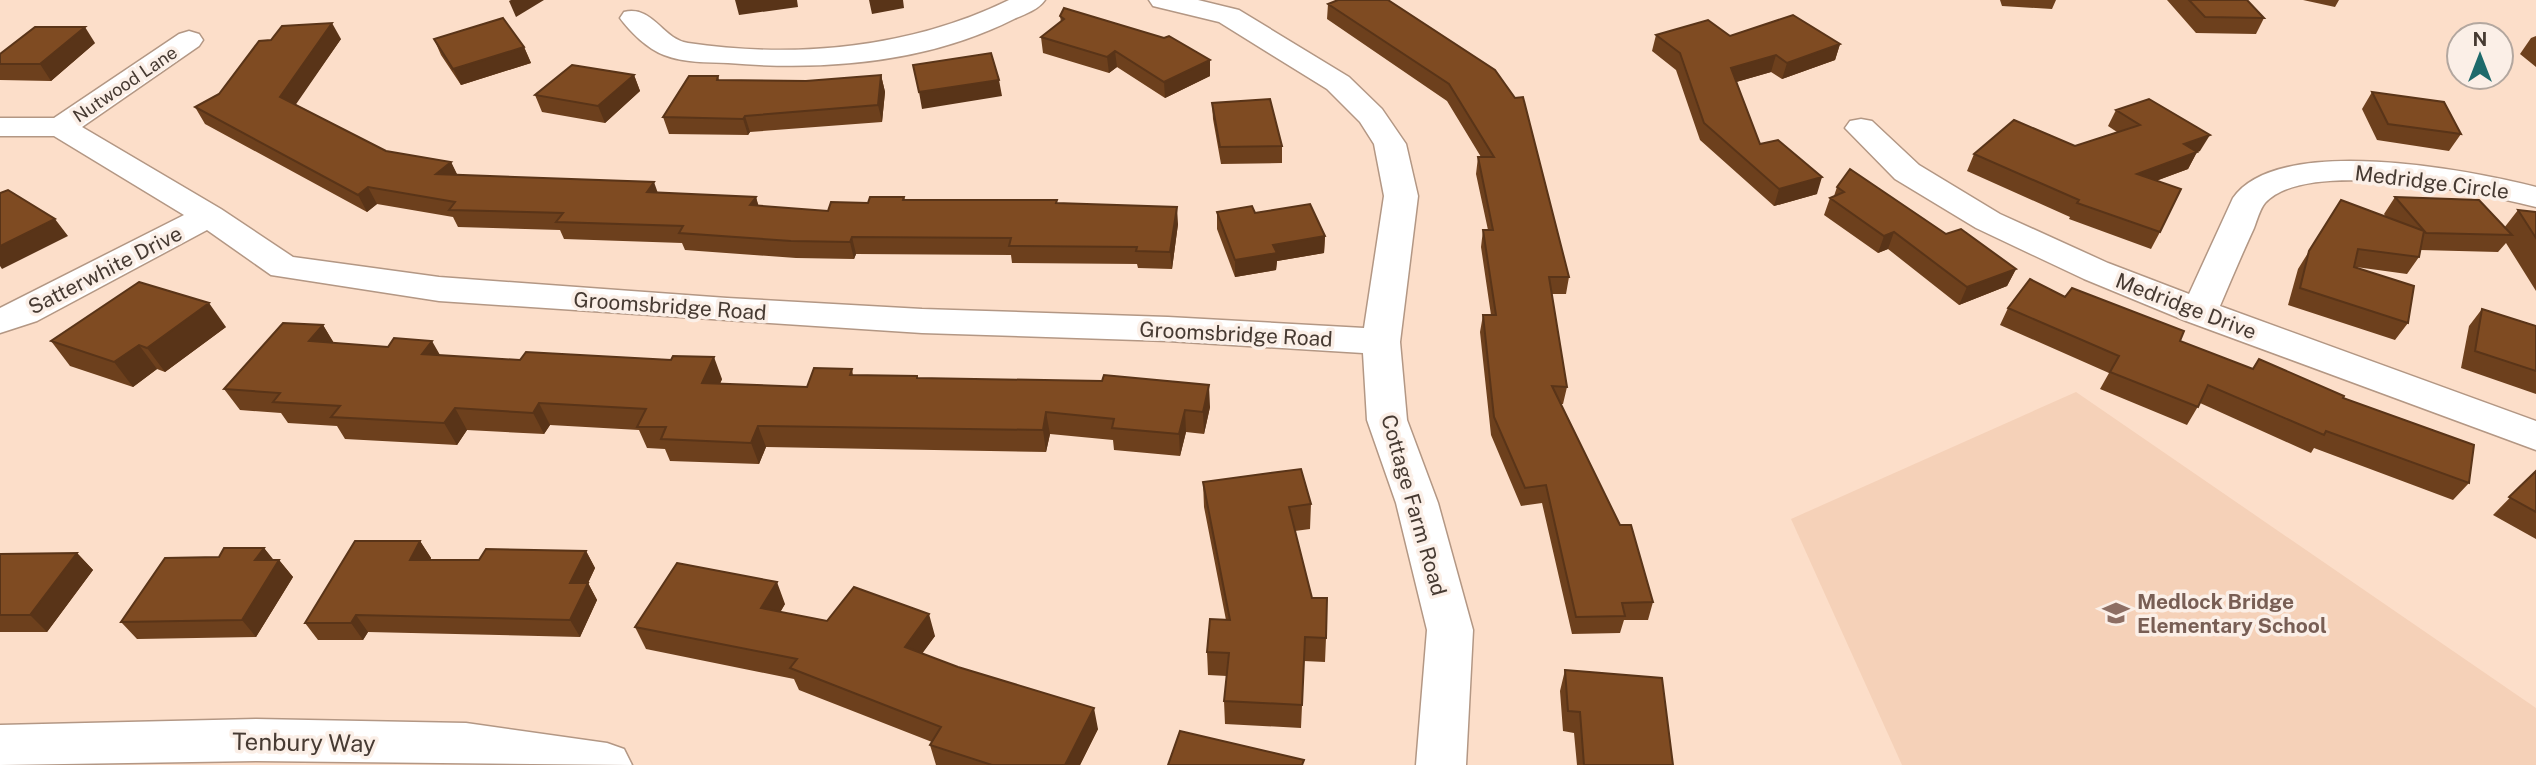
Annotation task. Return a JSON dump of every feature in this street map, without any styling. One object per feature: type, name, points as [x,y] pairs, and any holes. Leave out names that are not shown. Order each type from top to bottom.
[{"type":"street","points":[[634,18],[673,49],[763,58],[858,52],[937,38],[1002,16],[1031,0]]},
{"type":"street","name":"Cottage Farm Road","points":[[1163,0],[1241,8],[1338,83],[1371,116],[1390,144],[1401,196],[1381,342],[1387,420],[1417,503],[1450,630],[1441,765]]},
{"type":"street","name":"Nutwood Lane","points":[[61,127],[189,40]]},
{"type":"street","points":[[0,127],[61,127]]},
{"type":"street","name":"Groomsbridge Road","points":[[61,127],[209,216],[283,267],[439,289],[755,312],[1168,329],[1381,342]]},
{"type":"street","name":"Medridge Drive","points":[[1861,128],[1907,172],[1988,221],[2096,271],[2199,312],[2536,436]]},
{"type":"street","name":"Medridge Circle","points":[[2199,312],[2250,198],[2285,176],[2344,170],[2393,173],[2505,189],[2536,197]]},
{"type":"street","name":"Satterwhite Drive","points":[[0,321],[24,312],[209,216]]},
{"type":"street","name":"Tenbury Way","points":[[0,746],[242,740],[466,744],[607,765]]},
{"type":"shaded area","name":"Medlock Bridge Elementary School","points":[[2076,392],[2536,708],[2536,765],[1902,765],[1791,519]]},
{"type":"building","points":[[1338,0],[1388,0],[1495,70],[1515,98],[1523,97],[1569,277],[1549,277],[1567,387],[1552,386],[1620,525],[1631,525],[1653,602],[1622,603],[1625,616],[1576,617],[1546,485],[1525,488],[1494,417],[1483,315],[1496,315],[1483,230],[1493,230],[1478,157],[1494,157],[1449,84],[1328,4]]},
{"type":"building","points":[[2189,0],[2247,0],[2264,18],[2205,17]]},
{"type":"building","points":[[1064,8],[1164,38],[1169,36],[1210,60],[1164,82],[1115,51],[1107,57],[1041,37],[1064,19],[1060,16]]},
{"type":"building","points":[[1793,15],[1840,44],[1787,63],[1776,55],[1731,68],[1760,144],[1778,140],[1822,177],[1779,189],[1704,123],[1680,53],[1656,35],[1708,20],[1730,36]]},
{"type":"building","points":[[503,18],[524,47],[453,69],[434,39]]},
{"type":"building","points":[[332,23],[280,97],[386,151],[451,162],[436,174],[654,182],[647,192],[756,197],[750,205],[828,211],[831,202],[868,203],[870,197],[904,197],[903,200],[1057,200],[1056,203],[1177,207],[1170,252],[1136,251],[1137,247],[1009,246],[1011,238],[852,237],[850,242],[791,241],[679,233],[683,226],[556,222],[563,213],[449,210],[455,202],[368,187],[358,195],[195,107],[219,94],[259,41],[271,40],[282,26]]},
{"type":"building","points":[[35,27],[85,27],[40,64],[0,64],[0,54]]},
{"type":"building","points":[[991,53],[999,80],[919,92],[913,65]]},
{"type":"building","points":[[572,65],[634,75],[598,106],[535,95]]},
{"type":"building","points":[[881,75],[878,105],[745,116],[743,119],[663,117],[689,76],[718,76],[717,80],[806,81]]},
{"type":"building","points":[[2372,92],[2444,102],[2461,134],[2388,124]]},
{"type":"building","points":[[1270,99],[1282,146],[1220,147],[1212,103]]},
{"type":"building","points":[[2149,99],[2210,135],[2184,144],[2197,152],[2137,174],[2181,189],[2160,232],[2077,203],[2079,200],[1974,154],[2014,120],[2075,146],[2140,125],[2116,110]]},
{"type":"building","points":[[1850,169],[1946,234],[1961,229],[2016,269],[1967,287],[1894,232],[1884,236],[1830,198],[1844,192],[1837,187]]},
{"type":"building","points":[[8,190],[55,219],[0,246],[0,193]]},
{"type":"building","points":[[2395,197],[2479,200],[2512,235],[2426,233]]},
{"type":"building","points":[[2341,200],[2424,231],[2419,257],[2358,249],[2354,267],[2414,286],[2408,323],[2300,288],[2309,251]]},
{"type":"building","points":[[1310,204],[1325,236],[1273,245],[1277,253],[1235,260],[1217,212],[1252,206],[1255,213]]},
{"type":"building","points":[[2518,210],[2536,212],[2536,238]]},
{"type":"building","points":[[2030,279],[2065,297],[2072,288],[2184,331],[2180,341],[2253,369],[2259,359],[2344,396],[2343,398],[2474,445],[2469,483],[2326,431],[2324,435],[2208,385],[2198,407],[2110,372],[2119,356],[2008,308]]},
{"type":"building","points":[[139,282],[209,303],[147,348],[139,345],[114,362],[51,341]]},
{"type":"building","points":[[2482,309],[2536,326],[2536,371],[2475,351]]},
{"type":"building","points":[[283,323],[323,325],[309,341],[388,347],[394,338],[432,341],[422,354],[520,360],[526,352],[671,360],[673,356],[714,357],[702,383],[807,387],[814,368],[852,369],[850,375],[917,378],[1102,381],[1104,375],[1209,385],[1203,412],[1185,410],[1179,434],[1112,428],[1114,419],[1046,412],[1043,430],[758,426],[751,443],[661,439],[666,427],[637,427],[646,409],[539,403],[533,413],[455,408],[444,423],[331,417],[340,406],[273,402],[280,393],[224,389]]},
{"type":"building","points":[[1301,469],[1311,504],[1289,507],[1312,598],[1327,598],[1326,638],[1305,637],[1302,705],[1224,701],[1229,653],[1207,652],[1210,619],[1230,620],[1203,482]]},
{"type":"building","points":[[2536,471],[2536,512],[2509,497]]},
{"type":"building","points":[[355,541],[420,541],[410,560],[479,560],[486,549],[586,551],[570,583],[588,583],[570,620],[356,615],[351,623],[305,623]]},
{"type":"building","points":[[224,548],[264,548],[255,560],[279,560],[242,620],[121,622],[165,558],[219,557]]},
{"type":"building","points":[[77,553],[30,615],[0,615],[0,554]]},
{"type":"building","points":[[677,563],[777,582],[761,608],[827,621],[854,587],[929,614],[905,647],[958,667],[1094,708],[1065,765],[992,765],[930,745],[941,727],[790,668],[797,659],[635,627]]},
{"type":"building","points":[[1565,670],[1662,678],[1673,765],[1584,765],[1580,712],[1568,711]]},
{"type":"building","points":[[1180,731],[1304,760],[1302,765],[1168,765]]},
{"type":"place","name":"Medlock Bridge Elementary School","points":[[2116,613]]}]
